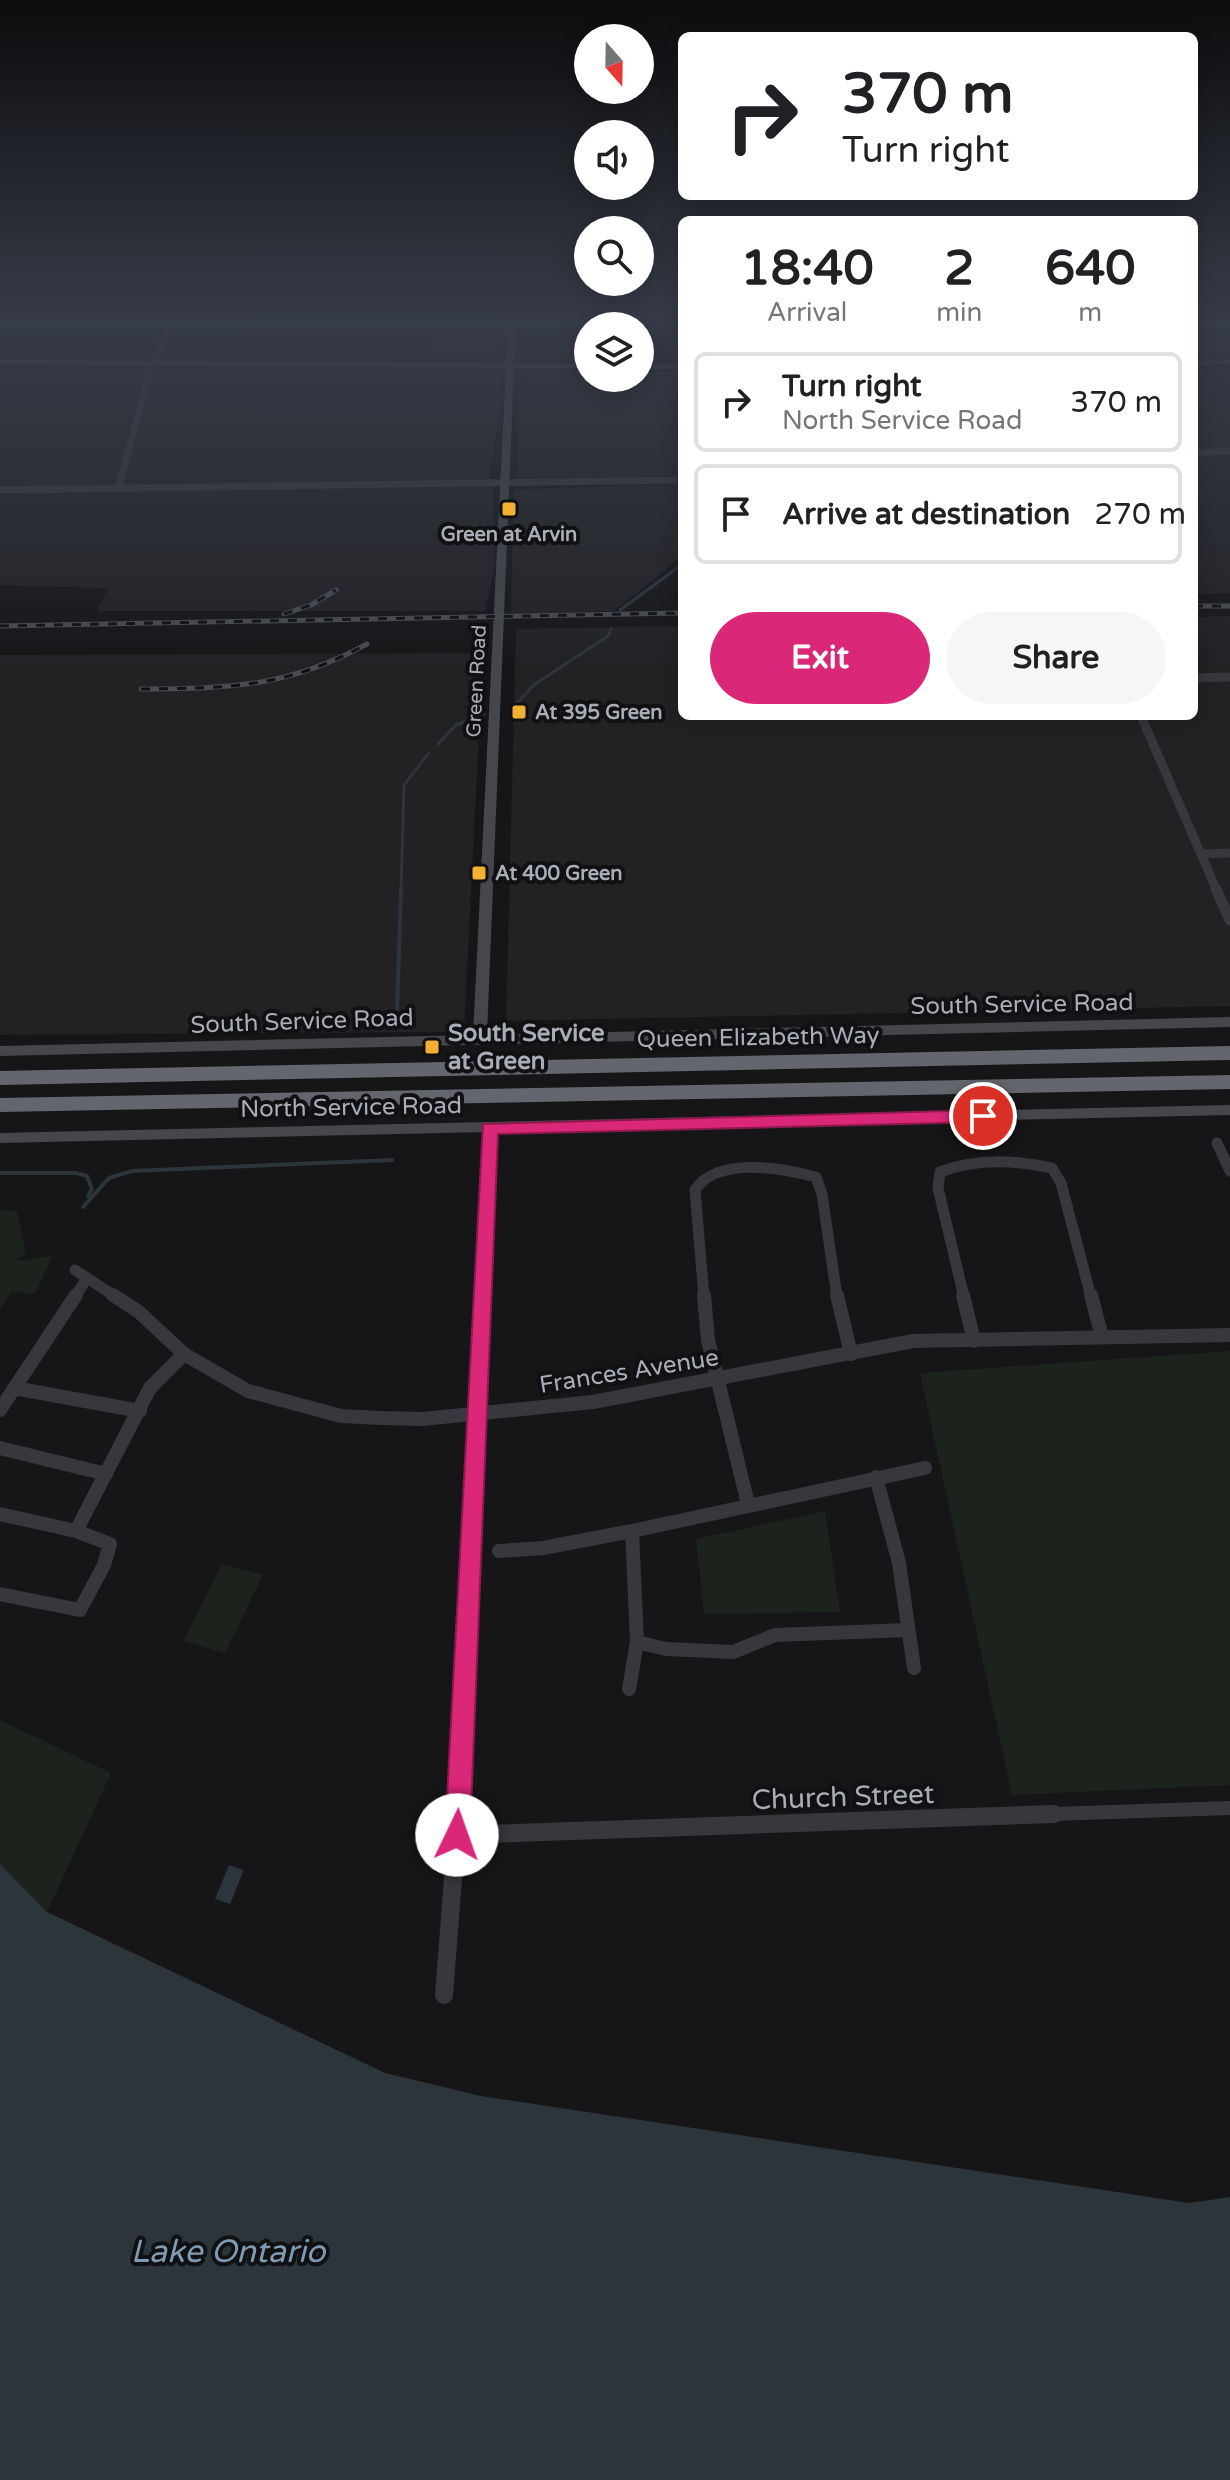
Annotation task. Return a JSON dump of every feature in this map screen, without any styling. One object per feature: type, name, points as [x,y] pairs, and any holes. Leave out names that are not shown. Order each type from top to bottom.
[{"type":"highway","name":"Queen Elizabeth Way","points":[[0,1078],[1230,1053]]},
{"type":"highway","points":[[0,1105],[1230,1082]]},
{"type":"street","points":[[118,489],[132,441]]},
{"type":"street","name":"Green Road","points":[[480,1038],[507,441]]},
{"type":"street","points":[[1198,453],[1230,451]]},
{"type":"street","points":[[0,490],[678,480]]},
{"type":"street","points":[[1198,678],[1230,677]]},
{"type":"street","points":[[1143,720],[1230,920]]},
{"type":"street","points":[[1202,854],[1230,853]]},
{"type":"street","name":"South Service Road","points":[[0,1051],[1230,1022]]},
{"type":"street","name":"North Service Road","points":[[0,1138],[1230,1110]]},
{"type":"street","points":[[444,1995],[457,1835],[489,1128]]},
{"type":"street","points":[[1217,1143],[1230,1171]]},
{"type":"street","points":[[974,1341],[938,1188],[940,1172],[954,1165],[1035,1163],[1052,1168],[1061,1183],[1102,1337]]},
{"type":"street","points":[[748,1504],[708,1340],[695,1190],[703,1177],[718,1172],[798,1171],[816,1177],[822,1194],[841,1324],[851,1354]]},
{"type":"street","name":"Frances Avenue","points":[[75,1270],[139,1312],[184,1354],[248,1391],[303,1408],[380,1418],[476,1415],[593,1402],[913,1341],[1230,1335]]},
{"type":"street","points":[[0,1410],[87,1278]]},
{"type":"street","points":[[76,1531],[150,1388],[184,1354]]},
{"type":"street","points":[[14,1388],[140,1411]]},
{"type":"street","points":[[0,1448],[106,1474]]},
{"type":"street","points":[[499,1551],[543,1548],[632,1531],[925,1468]]},
{"type":"street","points":[[876,1477],[899,1563],[914,1668]]},
{"type":"street","points":[[0,1514],[76,1531],[110,1544],[104,1565],[80,1610],[0,1594]]},
{"type":"street","points":[[629,1689],[637,1642],[632,1531]]},
{"type":"street","points":[[637,1642],[666,1649],[733,1652],[775,1635],[908,1630]]},
{"type":"street","name":"Church Street","points":[[457,1835],[1230,1808]]},
{"type":"shaded area","points":[[0,441],[495,441],[489,479],[493,488],[495,564],[485,611],[97,611],[108,588],[0,585]]},
{"type":"shaded area","points":[[517,441],[678,441],[678,476],[517,478]]},
{"type":"shaded area","points":[[1198,441],[1230,441],[1230,593],[1198,594]]},
{"type":"shaded area","points":[[678,484],[678,559],[614,611],[511,614],[514,490]]},
{"type":"shaded area","points":[[1230,616],[1230,1006],[506,1021],[516,629],[678,626],[678,720],[1198,720],[1198,617]]},
{"type":"shaded area","points":[[483,653],[464,1032],[0,1035],[0,655]]},
{"type":"shaded area","points":[[0,1209],[17,1212],[26,1253],[15,1261],[52,1256],[35,1294],[11,1292],[0,1308]]},
{"type":"shaded area","points":[[1230,1351],[1230,1785],[1012,1795],[920,1373]]},
{"type":"shaded area","points":[[825,1511],[840,1612],[704,1614],[696,1539]]},
{"type":"shaded area","points":[[222,1564],[263,1575],[225,1653],[183,1641]]},
{"type":"shaded area","points":[[0,1720],[111,1773],[47,1912],[0,1864]]},
{"type":"water","name":"Lake Ontario","points":[[0,1864],[47,1912],[385,2073],[481,2096],[1189,2203],[1230,2197],[1230,2480],[0,2480]]},
{"type":"water","points":[[229,1865],[244,1870],[230,1904],[215,1899]]},
{"type":"waterway","points":[[669,574],[678,567]]},
{"type":"waterway","points":[[620,610],[672,572]]},
{"type":"waterway","points":[[511,709],[535,684],[608,636],[611,629]]},
{"type":"waterway","points":[[438,744],[456,725],[484,714]]},
{"type":"waterway","points":[[401,891],[404,785],[429,753]]},
{"type":"waterway","points":[[397,1013],[401,889]]},
{"type":"waterway","points":[[83,1207],[109,1178],[132,1171],[392,1160]]},
{"type":"waterway","points":[[0,1173],[76,1173],[87,1176],[92,1189],[88,1196]]},
{"type":"railway","points":[[284,614],[311,605],[336,590]]},
{"type":"railway","points":[[1198,606],[1230,606]]},
{"type":"railway","points":[[0,626],[678,613]]},
{"type":"railway","points":[[141,689],[257,683],[310,669],[367,644]]},
{"type":"place","name":"Green at Arvin","points":[[509,509]]},
{"type":"place","name":"At 395 Green","points":[[519,712]]},
{"type":"place","name":"At 400 Green","points":[[479,873]]},
{"type":"place","name":"South Service at Green","points":[[432,1047]]},
{"type":"route","points":[[457,1835],[489,1128],[983,1116]]}]
